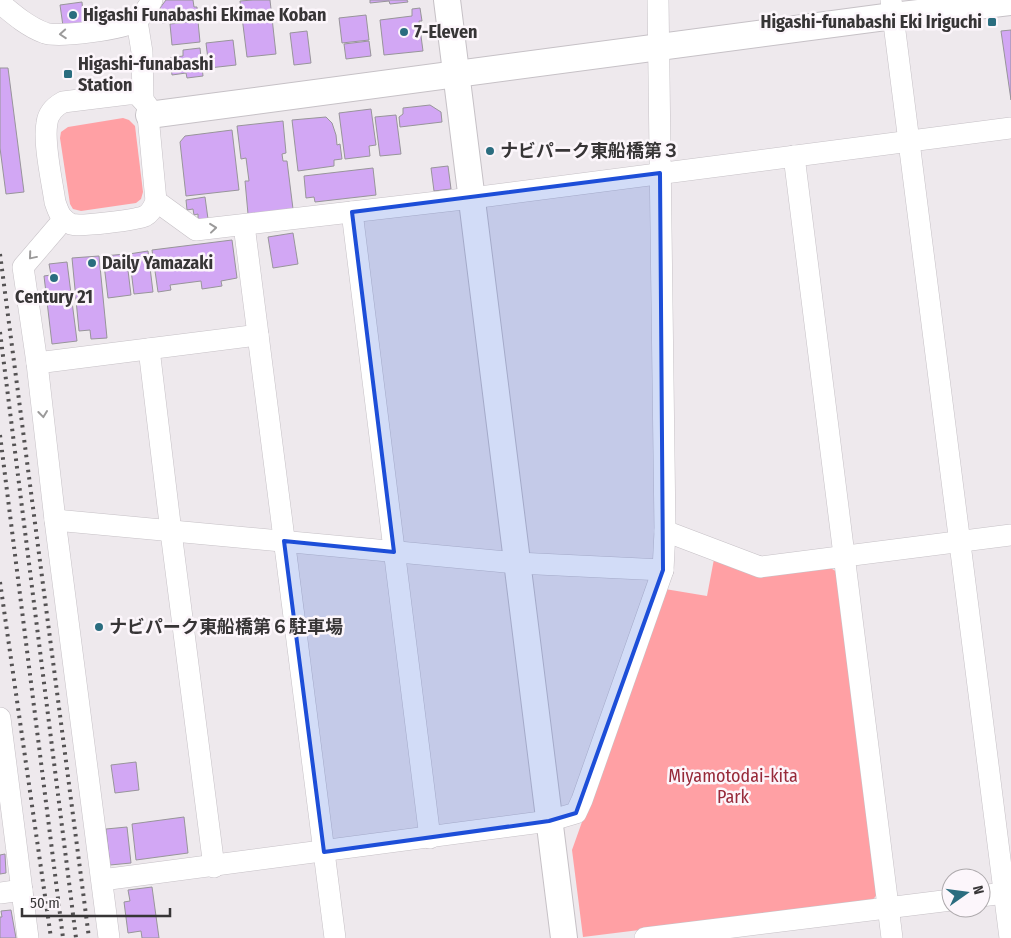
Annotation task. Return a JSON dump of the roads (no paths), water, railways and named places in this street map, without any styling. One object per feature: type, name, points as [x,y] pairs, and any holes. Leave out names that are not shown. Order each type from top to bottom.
[{"type":"street","points":[[0,3],[29,25],[46,33],[58,35],[125,26],[137,21],[152,0]]},
{"type":"street","points":[[447,0],[564,938]]},
{"type":"street","points":[[102,880],[430,838],[549,821],[576,813],[663,570],[665,531],[658,0]]},
{"type":"street","points":[[146,107],[457,74],[658,48],[892,8],[1011,2]]},
{"type":"street","points":[[892,8],[1010,938]]},
{"type":"street","points":[[137,21],[142,52],[156,201],[147,216],[80,225],[70,224],[58,212],[55,202],[46,136],[47,122],[54,108],[63,102],[128,94],[137,94],[146,107]]},
{"type":"street","points":[[156,201],[196,230],[472,198],[660,172],[1011,128]]},
{"type":"street","points":[[794,156],[892,938]]},
{"type":"street","points":[[352,212],[430,838]]},
{"type":"street","points":[[64,219],[24,267],[109,938]]},
{"type":"street","points":[[244,225],[334,938]]},
{"type":"street","points":[[37,363],[258,334]]},
{"type":"street","points":[[149,349],[214,866]]},
{"type":"street","points":[[55,520],[516,563],[663,570]]},
{"type":"street","points":[[665,531],[760,567],[1011,535]]},
{"type":"street","points":[[0,718],[28,938]]},
{"type":"street","points":[[0,893],[22,890]]},
{"type":"street","points":[[991,895],[1004,893]]},
{"type":"street","points":[[645,938],[780,929],[888,907],[941,901]]},
{"type":"railway","points":[[0,254],[89,938]]},
{"type":"railway","points":[[0,332],[76,938]]},
{"type":"railway","points":[[0,435],[63,938]]},
{"type":"railway","points":[[0,582],[51,938]]},
{"type":"place","name":"Higashi Funabashi Ekimae Koban","points":[[73,15]]},
{"type":"place","name":"Higashi-funabashi Eki Iriguchi","points":[[992,22]]},
{"type":"place","name":"7-Eleven","points":[[404,32]]},
{"type":"place","name":"Higashi-funabashi Station","points":[[68,74]]},
{"type":"place","name":"ナビパーク東船橋第３","points":[[490,151]]},
{"type":"place","name":"Daily Yamazaki","points":[[92,263]]},
{"type":"place","name":"Century 21","points":[[54,278]]},
{"type":"place","name":"ナビパーク東船橋第６駐車場","points":[[99,627]]},
{"type":"park label","name":"Miyamotodai-kita Park","points":[[733,786]]}]
